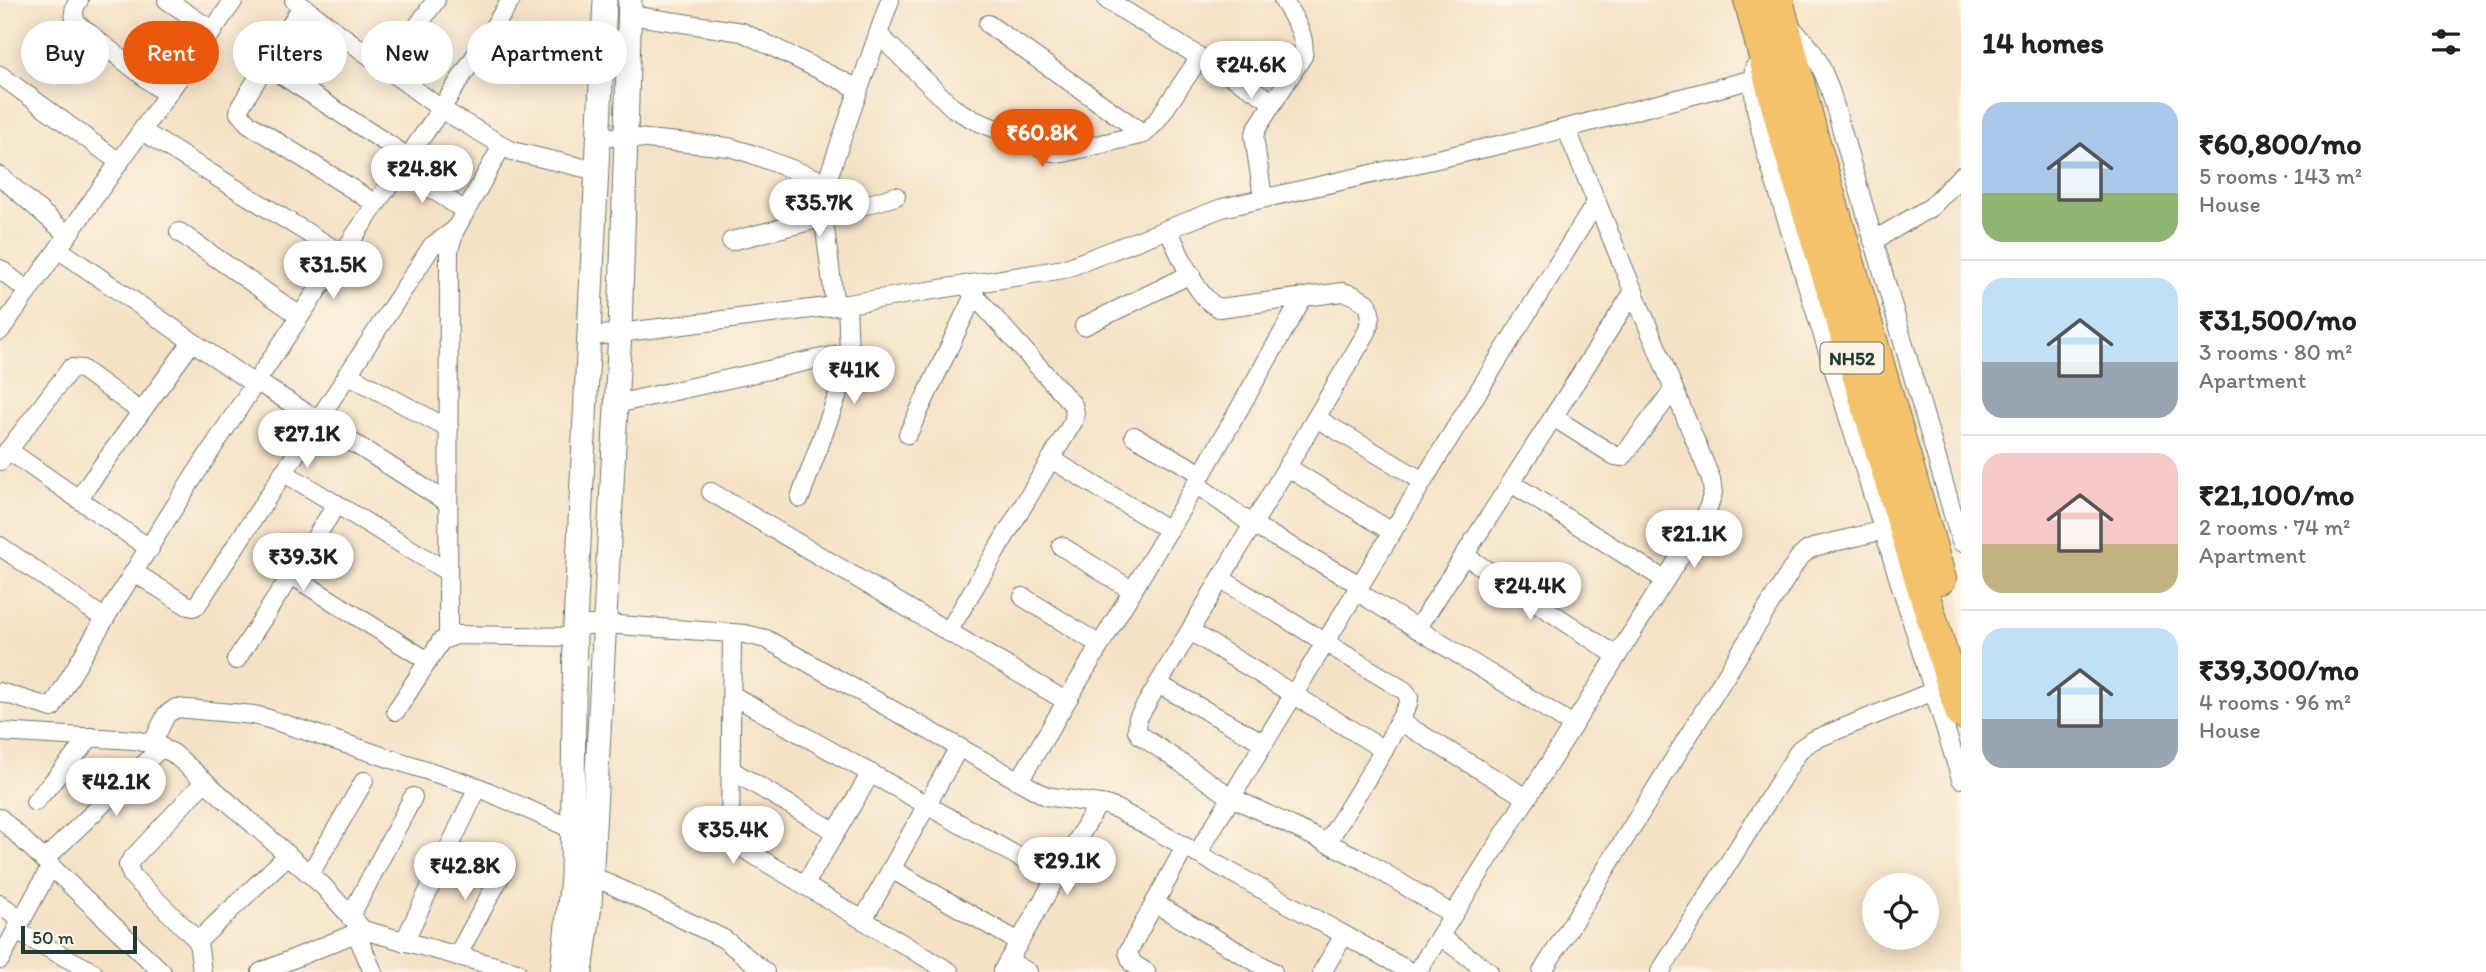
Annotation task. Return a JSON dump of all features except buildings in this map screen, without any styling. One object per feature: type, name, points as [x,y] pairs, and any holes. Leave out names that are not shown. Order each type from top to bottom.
[{"type":"highway","name":"NH52","points":[[1749,0],[1773,19],[1813,136],[1961,644]]},
{"type":"highway","name":"NH52","points":[[1773,19],[1761,77],[1783,131],[1961,714]]},
{"type":"street","points":[[79,0],[74,6],[76,23],[167,96]]},
{"type":"street","points":[[167,0],[198,21]]},
{"type":"street","points":[[219,22],[234,0]]},
{"type":"street","points":[[421,21],[436,0]]},
{"type":"street","points":[[0,692],[52,708],[105,619],[255,383],[441,109],[511,0]]},
{"type":"street","points":[[562,972],[572,878],[575,631],[587,337],[606,0]]},
{"type":"street","points":[[800,498],[846,372],[849,352],[822,219],[821,198],[890,0]]},
{"type":"street","points":[[1107,0],[1273,102]]},
{"type":"street","points":[[1263,198],[1254,136],[1303,56],[1305,48],[1283,0]]},
{"type":"street","points":[[289,21],[298,3],[361,50]]},
{"type":"street","points":[[581,972],[590,905],[620,331],[630,7],[742,32],[859,89]]},
{"type":"street","points":[[1773,19],[1809,44],[1821,65],[1961,542]]},
{"type":"street","points":[[988,24],[1144,134]]},
{"type":"street","points":[[878,34],[953,107],[974,120],[1043,150],[1063,153],[1144,134],[1156,122],[1200,57]]},
{"type":"street","points":[[0,75],[119,162]]},
{"type":"street","points":[[587,337],[969,290],[1064,269],[1222,208],[1566,128],[1761,77],[1759,125],[1767,156],[1961,779]]},
{"type":"street","points":[[0,331],[175,84]]},
{"type":"street","points":[[254,84],[240,107],[239,113],[243,119],[376,204]]},
{"type":"street","points":[[293,84],[405,162],[466,211]]},
{"type":"street","points":[[407,84],[441,109],[512,151],[597,171]]},
{"type":"street","points":[[1417,972],[1704,517],[1713,493],[1711,479],[1566,128]]},
{"type":"street","points":[[142,131],[342,254]]},
{"type":"street","points":[[599,137],[626,136],[729,147],[752,153],[825,182]]},
{"type":"street","points":[[448,637],[449,250],[455,230],[502,146]]},
{"type":"street","points":[[0,176],[63,242],[192,342],[448,503]]},
{"type":"street","points":[[1873,241],[1931,207],[1961,176]]},
{"type":"street","points":[[731,241],[822,219],[896,196]]},
{"type":"street","points":[[1146,972],[1132,963],[1128,951],[1154,903],[1231,797],[1597,201]]},
{"type":"street","points":[[1168,229],[1202,296],[1219,308],[1343,292],[1368,304],[1371,317],[1367,332],[1138,718],[1137,730],[1140,735],[1231,797],[1363,860],[1453,915]]},
{"type":"street","points":[[135,573],[188,606],[197,605],[432,246],[455,230]]},
{"type":"street","points":[[179,232],[300,316]]},
{"type":"street","points":[[0,270],[28,291]]},
{"type":"street","points":[[1084,326],[1191,274]]},
{"type":"street","points":[[908,434],[969,290]]},
{"type":"street","points":[[948,632],[1073,422],[1075,413],[1073,405],[969,290]]},
{"type":"street","points":[[1417,629],[1634,291]]},
{"type":"street","points":[[1019,781],[1199,479],[1303,297]]},
{"type":"street","points":[[78,499],[192,342]]},
{"type":"street","points":[[616,404],[849,352]]},
{"type":"street","points":[[141,412],[82,369],[74,367],[4,456],[78,499],[150,549]]},
{"type":"street","points":[[348,374],[449,429]]},
{"type":"street","points":[[1553,417],[1615,456],[1622,457],[1674,390]]},
{"type":"street","points":[[1316,418],[1423,481]]},
{"type":"street","points":[[1134,436],[1199,479],[1253,525],[1358,588],[1417,629],[1573,725]]},
{"type":"street","points":[[1051,459],[1169,530]]},
{"type":"street","points":[[1287,467],[1392,532]]},
{"type":"street","points":[[284,472],[448,572]]},
{"type":"street","points":[[1511,483],[1665,580]]},
{"type":"street","points":[[711,492],[1066,701]]},
{"type":"street","points":[[236,660],[337,504]]},
{"type":"street","points":[[1542,972],[1798,559],[1818,546],[1884,530]]},
{"type":"street","points":[[0,546],[105,619]]},
{"type":"street","points":[[1061,546],[1133,591]]},
{"type":"street","points":[[1464,555],[1617,656]]},
{"type":"street","points":[[291,575],[428,661]]},
{"type":"street","points":[[1221,579],[1405,691],[1409,697],[1384,750],[1327,843]]},
{"type":"street","points":[[1023,597],[1100,645]]},
{"type":"street","points":[[396,712],[441,641],[456,635],[575,631],[604,624],[766,639],[1019,781],[1054,799],[1116,809],[1411,972]]},
{"type":"street","points":[[1190,631],[1384,750]]},
{"type":"street","points":[[732,634],[730,837],[734,843],[804,886],[950,972]]},
{"type":"street","points":[[1158,684],[1264,743]]},
{"type":"street","points":[[1660,972],[1800,749],[1813,740],[1934,691]]},
{"type":"street","points":[[732,695],[1056,878]]},
{"type":"street","points":[[0,960],[47,863],[157,745],[166,715],[176,708],[254,716],[478,787],[572,829]]},
{"type":"street","points":[[1399,721],[1527,798]]},
{"type":"street","points":[[0,732],[134,740],[157,745],[173,754],[310,874],[356,927],[373,972]]},
{"type":"street","points":[[34,802],[91,737]]},
{"type":"street","points":[[863,920],[959,747]]},
{"type":"street","points":[[731,770],[836,832]]},
{"type":"street","points":[[804,886],[871,773]]},
{"type":"street","points":[[202,972],[198,941],[132,876],[128,866],[205,781]]},
{"type":"street","points":[[310,874],[364,781]]},
{"type":"street","points":[[404,942],[478,787]]},
{"type":"street","points":[[261,972],[356,927],[414,797]]},
{"type":"street","points":[[1028,972],[1005,967],[1098,804]]},
{"type":"street","points":[[0,818],[162,972]]},
{"type":"street","points":[[198,941],[288,855]]},
{"type":"street","points":[[457,956],[506,866]]},
{"type":"street","points":[[891,869],[1019,942]]},
{"type":"street","points":[[591,875],[724,939],[765,972]]},
{"type":"street","points":[[1154,903],[1273,972]]},
{"type":"street","points":[[0,904],[19,925],[93,972]]},
{"type":"street","points":[[356,927],[516,972]]},
{"type":"street","points":[[1322,972],[1343,935]]},
{"type":"street","points":[[1440,936],[1489,972]]}]
